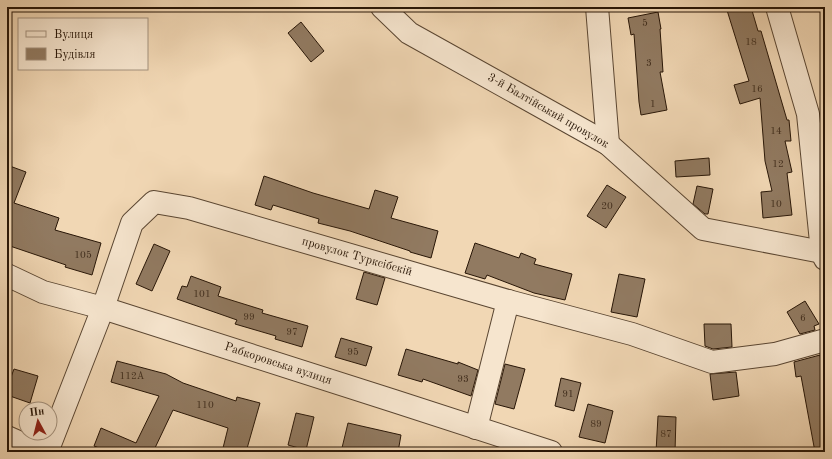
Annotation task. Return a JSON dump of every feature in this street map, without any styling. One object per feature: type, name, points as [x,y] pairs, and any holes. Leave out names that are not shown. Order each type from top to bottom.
[{"type":"street","name":"3-й Балтійський провулок","points":[[382,7],[409,33],[608,144],[703,229],[824,255]]},
{"type":"street","points":[[596,7],[608,144]]},
{"type":"street","points":[[777,7],[808,114],[824,255]]},
{"type":"street","name":"провулок Турксібскій","points":[[47,452],[103,308],[132,222],[154,202],[189,208],[508,301],[632,334],[712,362],[774,354],[825,340]]},
{"type":"street","name":"Рабкоровська вулиця","points":[[7,274],[43,292],[103,308],[551,452]]},
{"type":"street","points":[[476,428],[508,301]]},
{"type":"street","points":[[7,437],[41,452]]},
{"type":"building","points":[[726,7],[751,7],[758,31],[761,31],[787,120],[789,120],[791,141],[785,141],[792,172],[787,173],[792,215],[763,218],[761,192],[772,191],[765,161],[760,98],[740,104],[734,85],[749,81]]},
{"type":"building","points":[[658,12],[661,29],[663,72],[660,72],[667,110],[641,115],[634,34],[631,35],[628,18]]},
{"type":"building","points":[[301,22],[324,51],[311,62],[288,33]]},
{"type":"building","points":[[709,158],[710,175],[676,177],[675,161]]},
{"type":"building","points":[[7,165],[26,172],[14,203],[59,218],[55,230],[101,243],[92,275],[65,267],[66,265],[7,245]]},
{"type":"building","points":[[264,176],[313,193],[369,209],[375,190],[398,197],[391,218],[438,231],[431,258],[350,231],[318,223],[319,219],[273,205],[271,210],[255,205]]},
{"type":"building","points":[[607,185],[626,197],[606,228],[587,216]]},
{"type":"building","points":[[697,186],[713,189],[708,214],[705,214],[693,204]]},
{"type":"building","points":[[475,243],[519,258],[521,253],[536,259],[534,264],[572,274],[565,300],[534,293],[487,275],[485,279],[465,273]]},
{"type":"building","points":[[154,244],[170,251],[152,291],[136,284]]},
{"type":"building","points":[[364,272],[385,278],[377,305],[356,299]]},
{"type":"building","points":[[619,274],[645,279],[637,317],[611,312]]},
{"type":"building","points":[[191,276],[221,287],[218,296],[263,310],[262,313],[308,326],[302,347],[275,339],[276,336],[235,324],[237,320],[177,299],[182,286],[187,287]]},
{"type":"building","points":[[805,301],[819,324],[814,326],[815,330],[800,334],[787,312]]},
{"type":"building","points":[[704,324],[731,324],[732,347],[713,349],[705,346]]},
{"type":"building","points":[[341,338],[372,347],[366,366],[335,357]]},
{"type":"building","points":[[406,349],[458,364],[458,362],[478,370],[471,396],[423,379],[422,382],[398,375]]},
{"type":"building","points":[[820,355],[825,384],[825,452],[815,452],[801,376],[796,377],[794,362]]},
{"type":"building","points":[[117,361],[166,374],[183,383],[236,401],[237,397],[260,403],[246,452],[222,452],[228,428],[173,410],[154,450],[158,452],[109,452],[94,446],[101,428],[136,443],[159,396],[111,382]]},
{"type":"building","points":[[505,364],[525,369],[514,409],[495,404]]},
{"type":"building","points":[[14,369],[38,376],[31,401],[24,401],[7,395],[7,388]]},
{"type":"building","points":[[736,372],[739,396],[713,400],[710,374]]},
{"type":"building","points":[[561,378],[581,383],[574,411],[555,406]]},
{"type":"building","points":[[588,404],[613,411],[605,443],[579,437]]},
{"type":"building","points":[[296,413],[314,417],[306,450],[288,445]]},
{"type":"building","points":[[658,416],[676,417],[675,452],[656,452]]},
{"type":"building","points":[[348,423],[401,435],[398,452],[341,452]]}]
